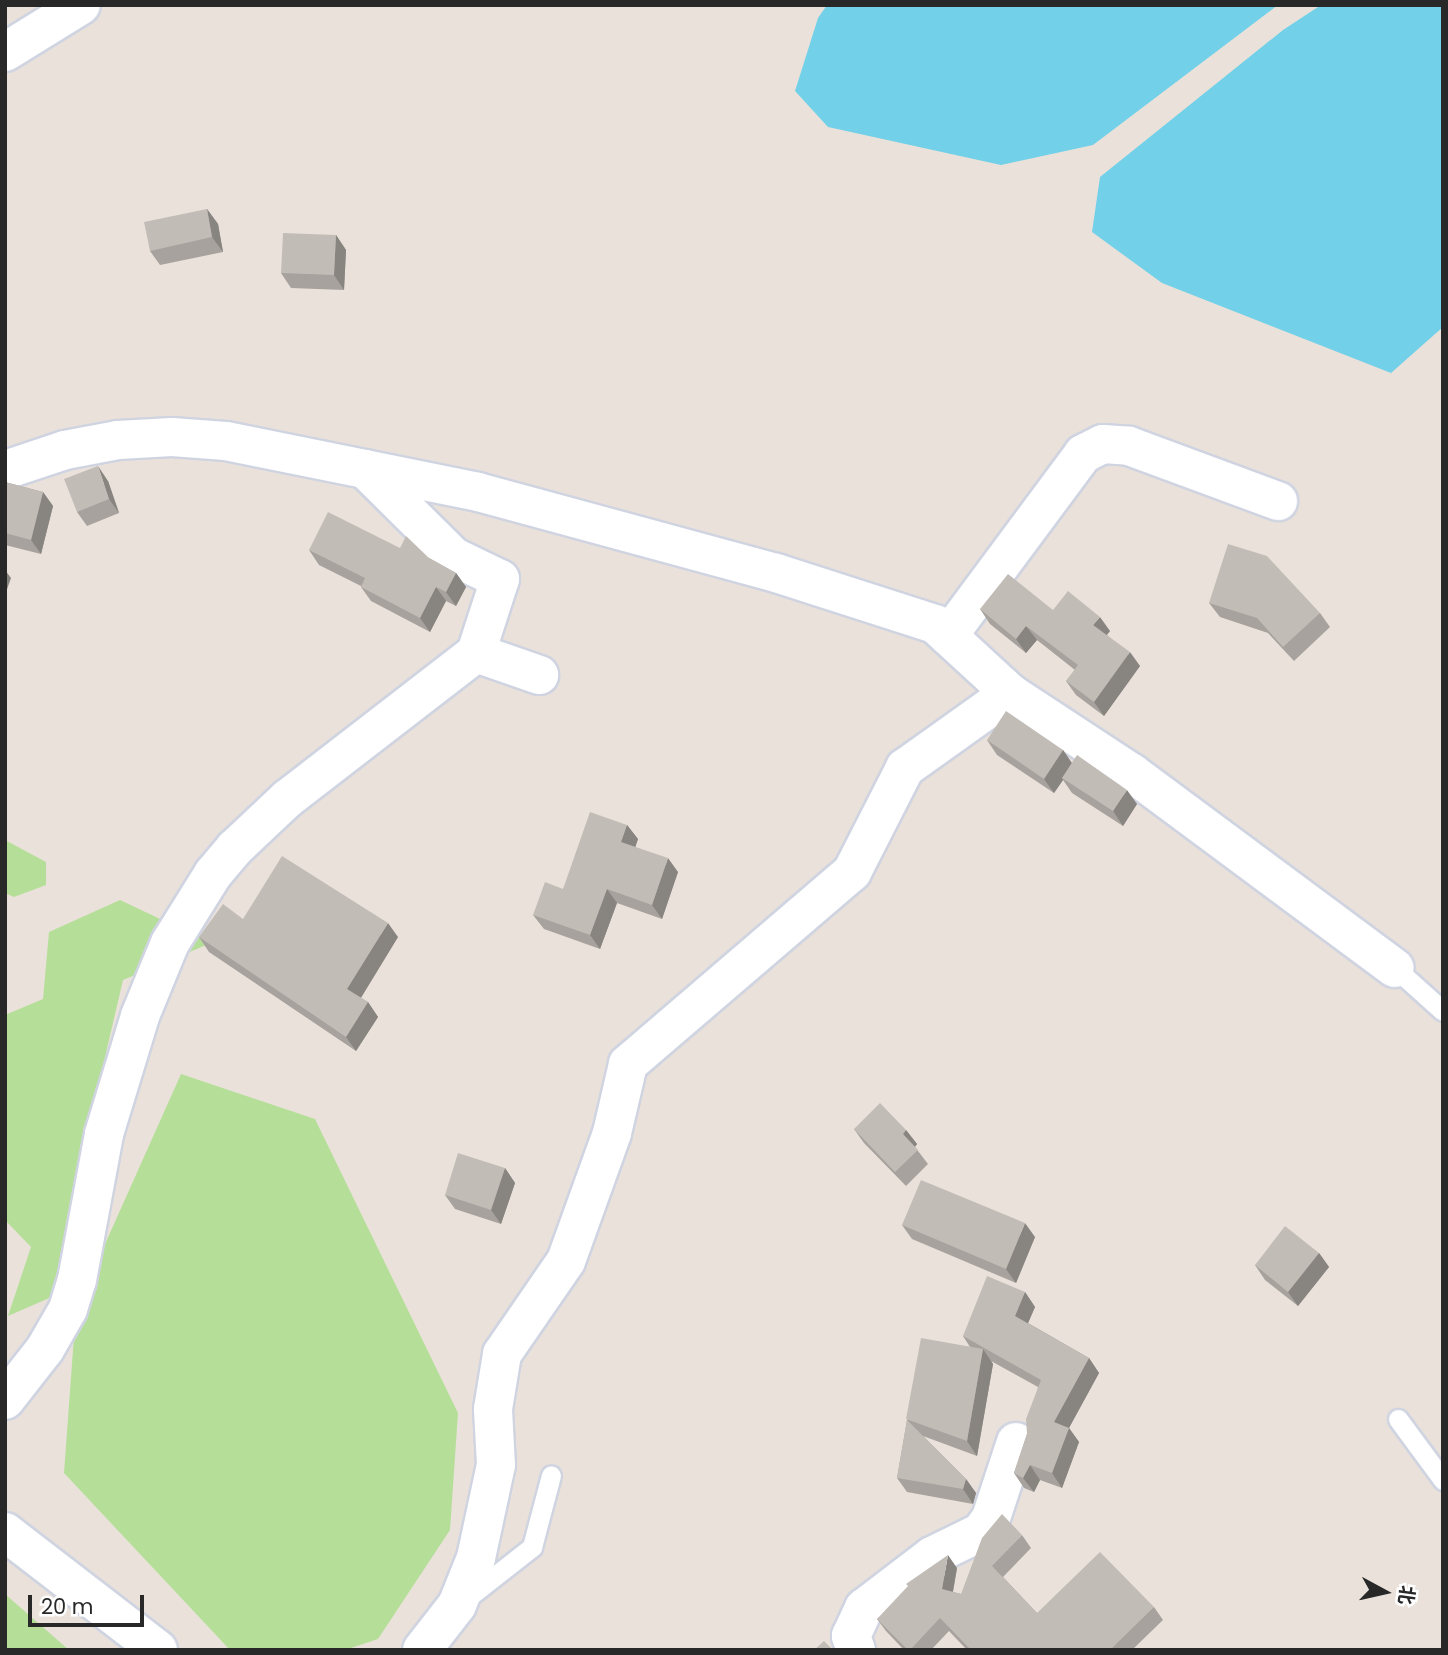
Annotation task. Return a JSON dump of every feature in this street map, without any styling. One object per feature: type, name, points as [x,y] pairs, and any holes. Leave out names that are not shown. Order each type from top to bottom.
[{"type":"street","points":[[5,52],[80,5]]},
{"type":"street","points":[[5,470],[65,450],[118,440],[172,437],[226,441],[478,492],[776,573],[935,624],[1010,693],[1132,773],[1395,968]]},
{"type":"street","points":[[948,636],[1083,454],[1103,444],[1129,446],[1278,501]]},
{"type":"street","points":[[5,1400],[50,1342],[71,1302],[99,1156],[112,1104],[151,985],[191,906],[235,848],[287,799],[477,653],[500,579],[454,557],[365,468]]},
{"type":"street","points":[[477,653],[539,675]]},
{"type":"street","points":[[422,1650],[457,1605],[476,1558],[496,1465],[493,1409],[502,1354],[566,1261],[612,1132],[628,1065],[852,873],[905,768],[1010,693]]},
{"type":"street","points":[[856,1650],[851,1636],[864,1608],[932,1556],[981,1532],[991,1518],[1016,1442]]},
{"type":"street","points":[[5,1532],[158,1650]]},
{"type":"lane","points":[[1395,968],[1443,1011]]},
{"type":"lane","points":[[1398,1419],[1443,1480]]},
{"type":"lane","points":[[457,1605],[532,1547],[551,1475]]},
{"type":"green space","points":[[5,840],[46,862],[46,885],[14,897],[5,893]]},
{"type":"green space","points":[[120,900],[211,943],[123,980],[106,1053],[70,1289],[8,1316],[31,1247],[5,1220],[5,1015],[43,999],[49,932]]},
{"type":"green space","points":[[181,1074],[315,1119],[458,1413],[450,1530],[378,1639],[345,1650],[230,1650],[64,1473],[76,1309]]},
{"type":"green space","points":[[5,1594],[69,1650],[5,1650]]},
{"type":"water","points":[[827,5],[1278,5],[1093,145],[1001,165],[828,127],[795,91],[818,18]]},
{"type":"water","points":[[1321,5],[1443,5],[1443,327],[1391,373],[1162,283],[1092,232],[1100,177],[1283,30]]},
{"type":"building","points":[[207,209],[212,237],[150,251],[144,222]]},
{"type":"building","points":[[283,233],[336,235],[334,275],[281,273]]},
{"type":"building","points":[[98,466],[109,499],[77,512],[64,479]]},
{"type":"building","points":[[5,482],[43,492],[31,540],[5,533]]},
{"type":"building","points":[[328,512],[400,548],[406,536],[429,558],[456,573],[446,592],[436,587],[420,618],[361,587],[365,578],[309,550]]},
{"type":"building","points":[[1228,544],[1267,556],[1320,613],[1283,647],[1257,618],[1209,603]]},
{"type":"building","points":[[1008,574],[1053,610],[1068,591],[1100,617],[1093,625],[1130,652],[1094,702],[1066,681],[1078,665],[1026,626],[1016,639],[980,609]]},
{"type":"building","points":[[1006,711],[1063,750],[1044,779],[987,740]]},
{"type":"building","points":[[1077,755],[1127,790],[1113,811],[1062,778]]},
{"type":"building","points":[[590,812],[627,825],[621,842],[668,858],[652,905],[607,889],[590,935],[533,915],[545,882],[563,889]]},
{"type":"building","points":[[282,856],[388,923],[347,989],[368,1002],[346,1037],[199,937],[223,904],[243,919]]},
{"type":"building","points":[[880,1103],[906,1130],[903,1134],[918,1150],[895,1172],[854,1129]]},
{"type":"building","points":[[458,1153],[505,1168],[491,1210],[445,1195]]},
{"type":"building","points":[[921,1180],[1025,1223],[1006,1269],[902,1225]]},
{"type":"building","points":[[1285,1226],[1319,1253],[1288,1292],[1255,1265]]},
{"type":"building","points":[[987,1276],[1025,1292],[1015,1316],[1089,1358],[1054,1422],[1069,1428],[1052,1473],[1030,1465],[1023,1478],[1014,1473],[1027,1434],[1026,1419],[1041,1380],[963,1336]]},
{"type":"building","points":[[921,1338],[983,1349],[967,1441],[906,1419]]},
{"type":"building","points":[[907,1420],[966,1479],[963,1489],[897,1478]]},
{"type":"building","points":[[1002,1514],[1022,1535],[992,1566],[1037,1613],[1100,1552],[1154,1607],[1110,1650],[971,1650],[940,1618],[908,1650],[877,1619],[908,1586],[906,1584],[948,1555],[942,1589],[961,1594],[982,1538]]},
{"type":"building","points":[[824,1641],[833,1650],[814,1650]]}]
